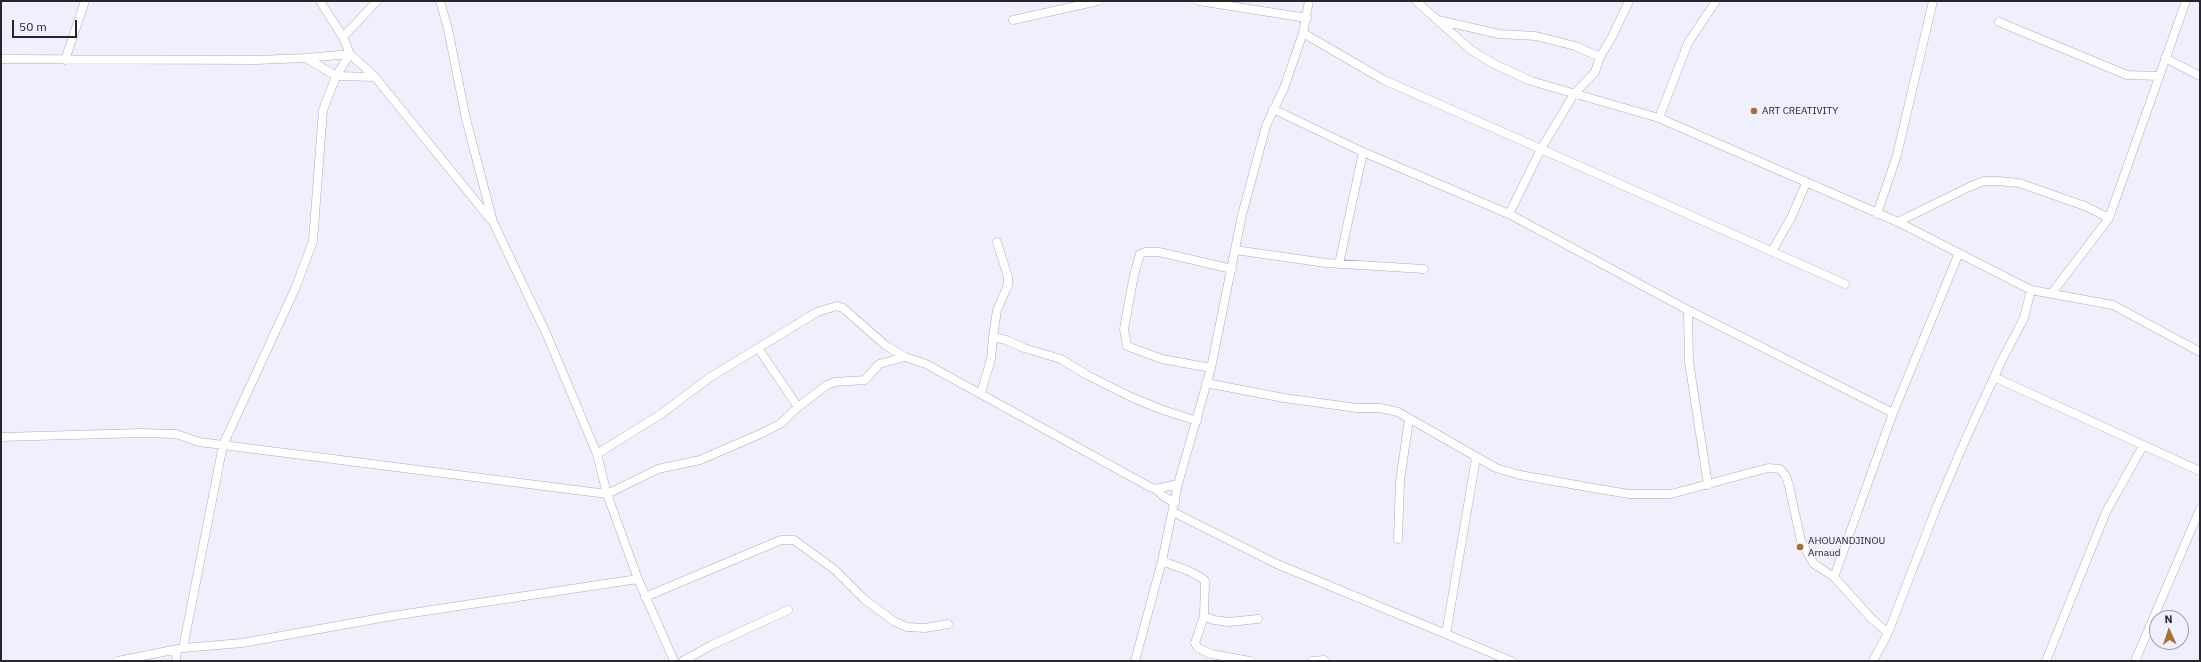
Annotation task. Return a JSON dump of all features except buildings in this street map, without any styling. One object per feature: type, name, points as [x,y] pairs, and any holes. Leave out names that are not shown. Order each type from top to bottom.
[{"type":"street","points":[[65,60],[85,1]]},
{"type":"street","points":[[320,1],[344,37],[350,54],[375,77],[493,222]]},
{"type":"street","points":[[344,37],[377,1]]},
{"type":"street","points":[[440,1],[448,29],[466,119],[493,222],[546,333],[597,454],[607,494],[638,579],[674,661]]},
{"type":"street","points":[[1012,20],[1098,1]]},
{"type":"street","points":[[1199,1],[1307,18]]},
{"type":"street","points":[[1135,661],[1162,561],[1178,484],[1211,368],[1242,215],[1266,126],[1284,88],[1303,33],[1309,1]]},
{"type":"street","points":[[1416,1],[1471,50],[1494,64],[1531,81],[1659,118],[1898,222],[2031,290],[2113,305],[2200,352]]},
{"type":"street","points":[[1509,214],[1541,149],[1574,94],[1594,72],[1600,57],[1612,37],[1629,1]]},
{"type":"street","points":[[1659,118],[1688,43],[1716,1]]},
{"type":"street","points":[[1877,214],[1897,155],[1933,1]]},
{"type":"street","points":[[2052,293],[2109,218],[2186,1]]},
{"type":"street","points":[[1437,19],[1499,34],[1536,36],[1581,48],[1600,57]]},
{"type":"street","points":[[1999,22],[2127,75],[2159,76]]},
{"type":"street","points":[[1303,33],[1384,80],[1845,284]]},
{"type":"street","points":[[1,59],[65,60],[306,58],[350,54]]},
{"type":"street","points":[[176,661],[180,649],[223,445],[295,289],[313,241],[323,110],[336,76],[350,54]]},
{"type":"street","points":[[306,58],[336,76],[375,77]]},
{"type":"street","points":[[2165,58],[2200,76]]},
{"type":"street","points":[[1273,109],[1363,152],[1509,214],[1688,310],[1893,413]]},
{"type":"street","points":[[1339,264],[1363,152]]},
{"type":"street","points":[[1898,222],[1969,187],[1984,182],[1998,181],[2019,183],[2084,206],[2109,218]]},
{"type":"street","points":[[1772,251],[1790,218],[1806,183]]},
{"type":"street","points":[[981,393],[991,359],[997,310],[1008,285],[1008,277],[997,242]]},
{"type":"street","points":[[1235,250],[1339,264],[1424,269]]},
{"type":"street","points":[[1211,368],[1162,359],[1127,346],[1124,329],[1134,275],[1140,254],[1145,252],[1159,252],[1232,269]]},
{"type":"street","points":[[1834,577],[1893,413],[1959,254]]},
{"type":"street","points":[[1877,660],[1937,506],[1994,377],[2024,318],[2031,290]]},
{"type":"street","points":[[597,454],[661,414],[709,378],[817,312],[837,306],[843,308],[885,345],[905,357],[926,364],[981,393],[1156,489],[1163,496],[1175,503]]},
{"type":"street","points":[[1688,310],[1689,362],[1708,485]]},
{"type":"street","points":[[993,337],[1061,359],[1087,375],[1131,397],[1160,409],[1197,421]]},
{"type":"street","points":[[758,348],[798,407]]},
{"type":"street","points":[[1,437],[176,434],[199,442],[607,494],[658,469],[700,460],[760,434],[780,424],[798,407],[827,385],[835,382],[865,380],[879,364],[905,357]]},
{"type":"street","points":[[1994,377],[2200,471]]},
{"type":"street","points":[[1206,383],[1237,390],[1357,408],[1380,408],[1398,412],[1476,458],[1496,468],[1520,475],[1629,494],[1671,494],[1768,468],[1780,469],[1786,476],[1801,541],[1814,564],[1834,577],[1871,618],[1888,633]]},
{"type":"street","points":[[1398,539],[1400,481],[1409,419]]},
{"type":"street","points":[[2046,661],[2106,512],[2143,446]]},
{"type":"street","points":[[1446,634],[1476,458]]},
{"type":"street","points":[[1156,489],[1178,484]]},
{"type":"street","points":[[2135,661],[2200,509]]},
{"type":"street","points":[[1173,512],[1278,564],[1511,661]]},
{"type":"street","points":[[645,596],[781,540],[794,540],[835,570],[864,599],[895,622],[907,627],[919,628],[948,624]]},
{"type":"street","points":[[1162,561],[1202,578],[1206,589],[1204,616],[1195,643],[1198,648],[1211,654],[1250,661]]},
{"type":"street","points":[[118,661],[180,649],[242,643],[392,616],[638,579]]},
{"type":"street","points":[[683,661],[712,645],[788,610]]},
{"type":"street","points":[[1204,616],[1214,620],[1229,622],[1258,619]]},
{"type":"street","points":[[1312,661],[1324,660]]},
{"type":"place","name":"ART CREATIVITY","points":[[1754,111]]},
{"type":"place","name":"AHOUANDJINOU Arnaud","points":[[1800,547]]}]
